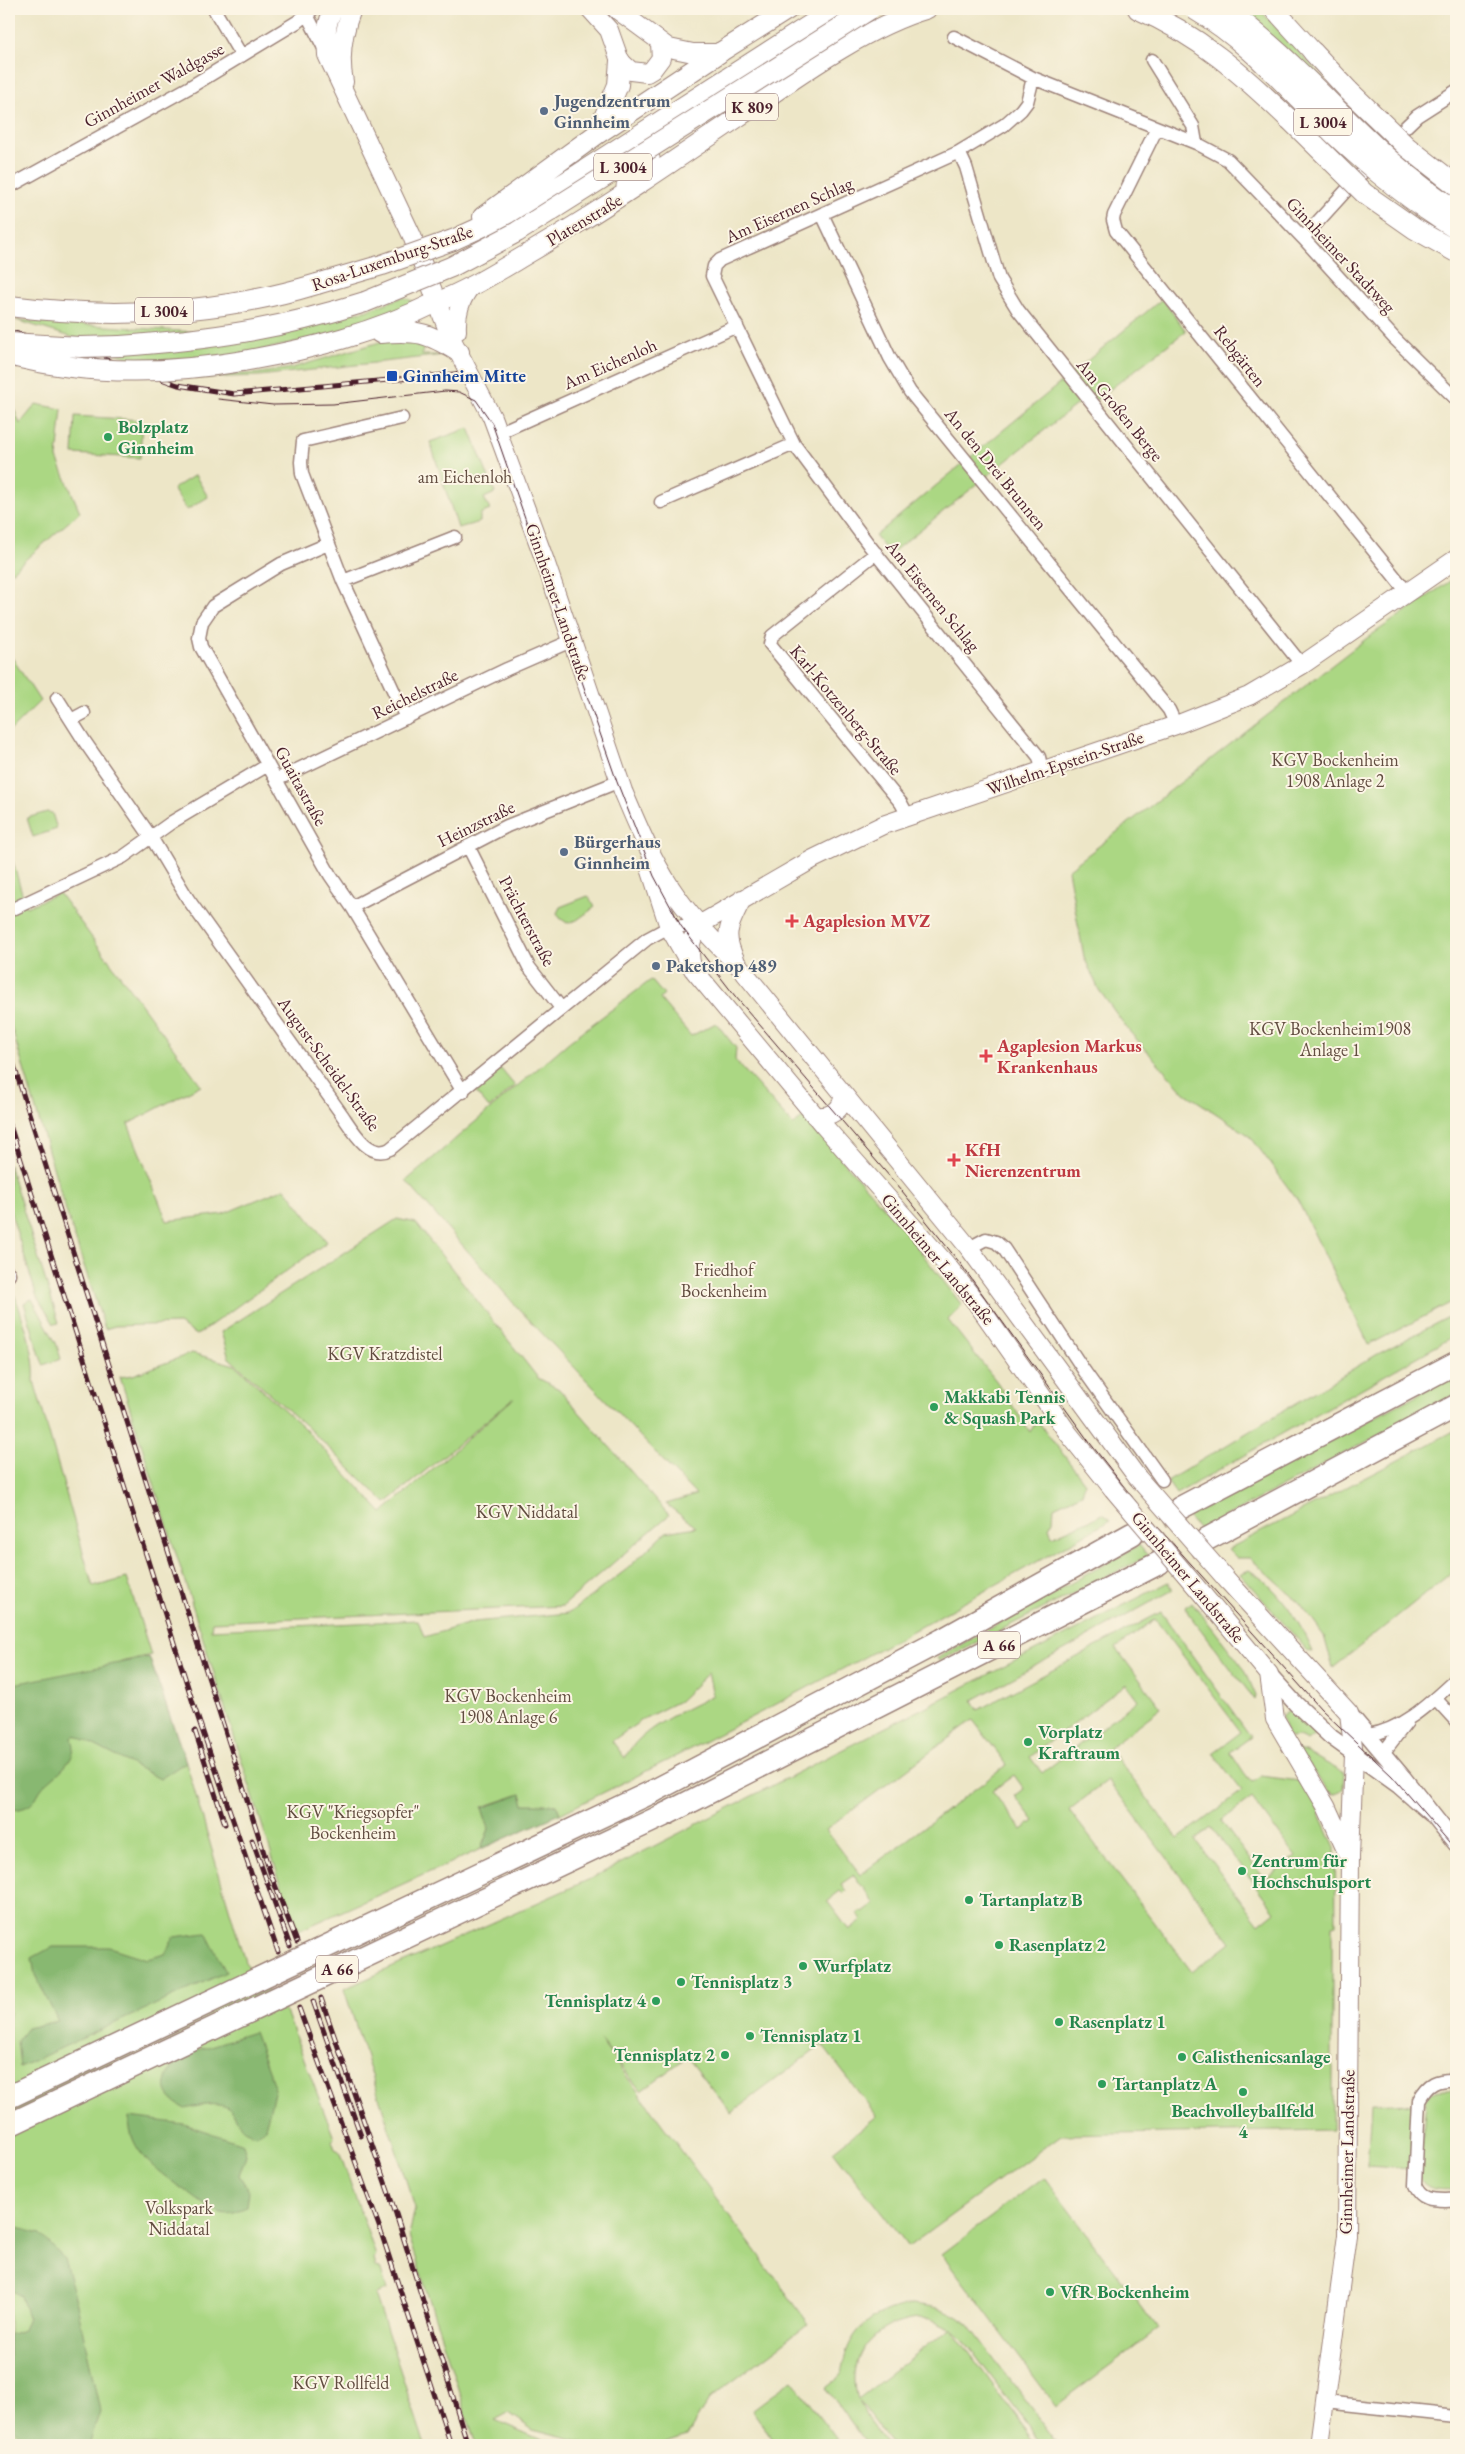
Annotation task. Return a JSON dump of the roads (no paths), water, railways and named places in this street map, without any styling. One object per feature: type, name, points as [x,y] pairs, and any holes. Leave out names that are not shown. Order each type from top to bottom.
[{"type":"highway","name":"Rosa-Luxemburg-Straße","points":[[9,306],[60,311],[118,312],[183,310],[238,303],[278,296],[349,276],[453,240],[523,208],[835,9]]},
{"type":"highway","name":"Rosa-Luxemburg-Straße","points":[[9,343],[80,347],[193,340],[246,333],[306,320],[393,292],[480,253],[540,219],[870,9]]},
{"type":"highway","points":[[1138,9],[1176,28],[1220,56],[1290,120],[1365,194],[1415,230],[1456,252]]},
{"type":"highway","name":"L 3004","points":[[1194,9],[1213,20],[1254,52],[1334,133],[1381,175],[1427,211],[1456,229]]},
{"type":"highway","name":"L 3004","points":[[1225,9],[1266,41],[1392,162],[1438,199],[1456,210]]},
{"type":"highway","points":[[1313,52],[1390,132],[1456,185]]},
{"type":"highway","points":[[453,240],[597,134],[719,54]]},
{"type":"highway","points":[[597,134],[618,84],[620,61]]},
{"type":"highway","points":[[9,355],[81,368],[131,371],[233,363],[304,351],[360,334],[438,298]]},
{"type":"highway","points":[[360,334],[401,331],[423,333],[432,336],[459,352]]},
{"type":"highway","points":[[1180,1508],[1456,1363]]},
{"type":"highway","points":[[1207,1539],[1456,1406]]},
{"type":"highway","name":"A 66","points":[[9,2097],[654,1790],[942,1640],[1132,1534]]},
{"type":"highway","name":"A 66","points":[[9,2125],[666,1814],[1159,1563]]},
{"type":"main road","name":"Ginnheimer Landstraße","points":[[334,9],[330,16],[326,33],[327,55],[412,236],[438,298],[450,336],[473,377]]},
{"type":"main road","name":"Ginnheimer Landstraße","points":[[348,99],[342,66],[342,42],[352,9]]},
{"type":"main road","points":[[590,9],[609,30],[620,61],[630,71],[647,73],[658,63],[662,53],[660,44]]},
{"type":"main road","points":[[616,9],[660,44],[677,51],[719,54],[789,9]]},
{"type":"main road","points":[[1274,9],[1313,52]]},
{"type":"main road","name":"Platenstraße","points":[[438,298],[471,286],[606,206],[805,72],[870,34],[920,10]]},
{"type":"main road","name":"K 809","points":[[606,206],[650,158]]},
{"type":"main road","points":[[457,331],[456,320],[460,303],[471,286]]},
{"type":"main road","name":"Ginnheimer Landstraße","points":[[438,298],[457,331],[473,377],[498,433],[620,781],[639,828],[670,926],[693,969],[815,1116],[946,1264],[976,1302],[1068,1433],[1269,1674],[1275,1719],[1315,1786],[1350,1857]]},
{"type":"main road","name":"Wilhelm-Epstein-Straße","points":[[1414,587],[1456,553]]},
{"type":"main road","name":"Wilhelm-Epstein-Straße","points":[[699,925],[839,845],[908,816],[1176,725],[1249,696],[1302,664],[1456,559]]},
{"type":"main road","name":"Ginnheimer Landstraße","points":[[639,828],[664,878],[699,925],[739,966],[969,1248],[1137,1477],[1228,1581],[1349,1713],[1354,1755],[1350,1857],[1347,2235],[1319,2445]]},
{"type":"main road","points":[[739,966],[727,936],[728,928],[742,899]]},
{"type":"main road","points":[[693,969],[688,952],[691,940],[699,925]]},
{"type":"main road","points":[[815,1116],[826,1116],[834,1113],[842,1105],[843,1095]]},
{"type":"main road","points":[[1315,1786],[1336,1800],[1345,1798],[1353,1789]]},
{"type":"street","points":[[214,9],[241,55]]},
{"type":"street","name":"Ginnheimer Waldgasse","points":[[9,187],[190,87],[308,11]]},
{"type":"street","name":"Ginnheimer Landstraße","points":[[308,11],[327,55]]},
{"type":"street","name":"Ginnheimer Stadtweg","points":[[954,37],[1033,78],[1196,143],[1228,160],[1303,238],[1394,338],[1456,399]]},
{"type":"street","points":[[1152,60],[1193,126],[1196,143]]},
{"type":"street","name":"Am Eisernen Schlag","points":[[1033,78],[1027,102],[1021,110],[1004,124],[959,152],[720,260],[714,266],[712,276],[794,444],[876,553],[1039,757],[1042,770]]},
{"type":"street","points":[[1303,238],[1392,140],[1418,116],[1456,91]]},
{"type":"street","name":"Rebgärten","points":[[1157,128],[1114,216],[1113,220],[1116,231],[1414,587]]},
{"type":"street","name":"Am Großen Berge","points":[[959,152],[966,167],[999,279],[1018,310],[1302,664]]},
{"type":"street","name":"An den Drei Brunnen","points":[[822,214],[890,358],[910,392],[1169,710],[1176,725]]},
{"type":"street","name":"Am Eichenloh","points":[[498,433],[737,326]]},
{"type":"street","points":[[402,418],[303,441],[301,462],[302,474],[328,544],[406,718]]},
{"type":"street","points":[[662,502],[794,444]]},
{"type":"street","points":[[344,581],[455,537]]},
{"type":"street","name":"Guaitastraße","points":[[328,544],[282,564],[213,606],[202,622],[199,638],[204,656],[330,875],[352,907],[462,1092]]},
{"type":"street","name":"Karl-Kotzenberg-Straße","points":[[876,553],[772,636],[770,644],[902,803],[908,816]]},
{"type":"street","name":"Reichelstraße","points":[[276,780],[507,668],[571,641]]},
{"type":"street","points":[[57,698],[151,837]]},
{"type":"street","points":[[71,720],[84,713]]},
{"type":"street","points":[[15,908],[123,857],[194,808],[268,765]]},
{"type":"street","name":"Heinzstraße","points":[[352,907],[507,826],[620,781]]},
{"type":"street","name":"August-Scheidel-Straße","points":[[151,837],[188,899],[365,1144],[380,1153],[390,1149],[462,1092],[638,945],[670,926],[699,925]]},
{"type":"street","name":"Prächterstraße","points":[[468,846],[529,967],[561,1008]]},
{"type":"street","name":"Ginnheimer Landstraße","points":[[969,1248],[986,1239],[996,1242],[1004,1249],[1085,1372],[1162,1480]]},
{"type":"street","name":"Ginnheimer Landstraße","points":[[1269,1674],[1296,1704],[1331,1737],[1400,1786],[1431,1814]]},
{"type":"street","points":[[1368,1735],[1384,1732],[1412,1716],[1456,1679]]},
{"type":"street","points":[[1435,1698],[1456,1722]]},
{"type":"street","points":[[1349,1713],[1404,1777],[1456,1844]]},
{"type":"street","points":[[1353,1789],[1412,1716]]},
{"type":"street","points":[[1456,2080],[1435,2082],[1424,2091],[1419,2100],[1415,2185],[1421,2197],[1456,2200]]},
{"type":"street","points":[[1325,2402],[1456,2416]]},
{"type":"tunnel","points":[[823,25],[850,9]]},
{"type":"tunnel","points":[[1132,1534],[1180,1508]]},
{"type":"tunnel","points":[[1159,1563],[1207,1539]]},
{"type":"tram line","points":[[218,399],[273,405],[333,404],[445,391],[459,392],[476,400],[492,423],[617,782],[654,876],[681,926],[735,996],[902,1191],[960,1263],[1090,1443],[1140,1507],[1321,1709],[1392,1776],[1456,1850]]},
{"type":"railway","points":[[9,332],[56,342],[178,385],[234,394],[455,374]]},
{"type":"railway","points":[[9,1050],[270,1872],[297,1942]]},
{"type":"railway","points":[[9,1122],[194,1706],[278,1952]]},
{"type":"railway","points":[[195,1731],[225,1824]]},
{"type":"railway","points":[[252,1840],[290,1946]]},
{"type":"railway","points":[[321,1998],[396,2214],[468,2445]]},
{"type":"railway","points":[[313,2001],[361,2136]]},
{"type":"railway","points":[[299,2008],[379,2226],[451,2445]]},
{"type":"place","name":"Jugendzentrum Ginnheim","points":[[544,111]]},
{"type":"place","name":"Ginnheim Mitte","points":[[392,376]]},
{"type":"place","name":"Bolzplatz Ginnheim","points":[[108,437]]},
{"type":"place","name":"Bürgerhaus Ginnheim","points":[[564,852]]},
{"type":"place","name":"Agaplesion MVZ","points":[[792,921]]},
{"type":"place","name":"Paketshop 489","points":[[656,966]]},
{"type":"place","name":"Agaplesion Markus Krankenhaus","points":[[986,1056]]},
{"type":"place","name":"KfH Nierenzentrum","points":[[954,1160]]},
{"type":"place","name":"Makkabi Tennis & Squash Park","points":[[934,1407]]},
{"type":"place","name":"Vorplatz Kraftraum","points":[[1028,1742]]},
{"type":"place","name":"Zentrum für Hochschulsport","points":[[1242,1871]]},
{"type":"place","name":"Tartanplatz B","points":[[969,1900]]},
{"type":"place","name":"Rasenplatz 2","points":[[999,1945]]},
{"type":"place","name":"Wurfplatz","points":[[803,1966]]},
{"type":"place","name":"Tennisplatz 3","points":[[681,1982]]},
{"type":"place","name":"Tennisplatz 4","points":[[656,2001]]},
{"type":"place","name":"Rasenplatz 1","points":[[1059,2022]]},
{"type":"place","name":"Tennisplatz 1","points":[[750,2036]]},
{"type":"place","name":"Tennisplatz 2","points":[[725,2055]]},
{"type":"place","name":"Calisthenicsanlage","points":[[1182,2057]]},
{"type":"place","name":"Tartanplatz A","points":[[1102,2084]]},
{"type":"place","name":"Beachvolleyballfeld 4","points":[[1243,2092]]},
{"type":"place","name":"VfR Bockenheim","points":[[1050,2292]]},
{"type":"park label","name":"am Eichenloh","points":[[465,477]]},
{"type":"park label","name":"KGV Bockenheim 1908 Anlage 2","points":[[1335,770]]},
{"type":"park label","name":"KGV Bockenheim1908 Anlage 1","points":[[1330,1039]]},
{"type":"park label","name":"Friedhof Bockenheim","points":[[724,1280]]},
{"type":"park label","name":"KGV Kratzdistel","points":[[385,1354]]},
{"type":"park label","name":"KGV Niddatal","points":[[527,1512]]},
{"type":"park label","name":"KGV Bockenheim 1908 Anlage 6","points":[[508,1706]]},
{"type":"park label","name":"KGV \"Kriegsopfer\" Bockenheim","points":[[353,1822]]},
{"type":"park label","name":"Volkspark Niddatal","points":[[179,2218]]},
{"type":"park label","name":"KGV Rollfeld","points":[[341,2383]]}]
